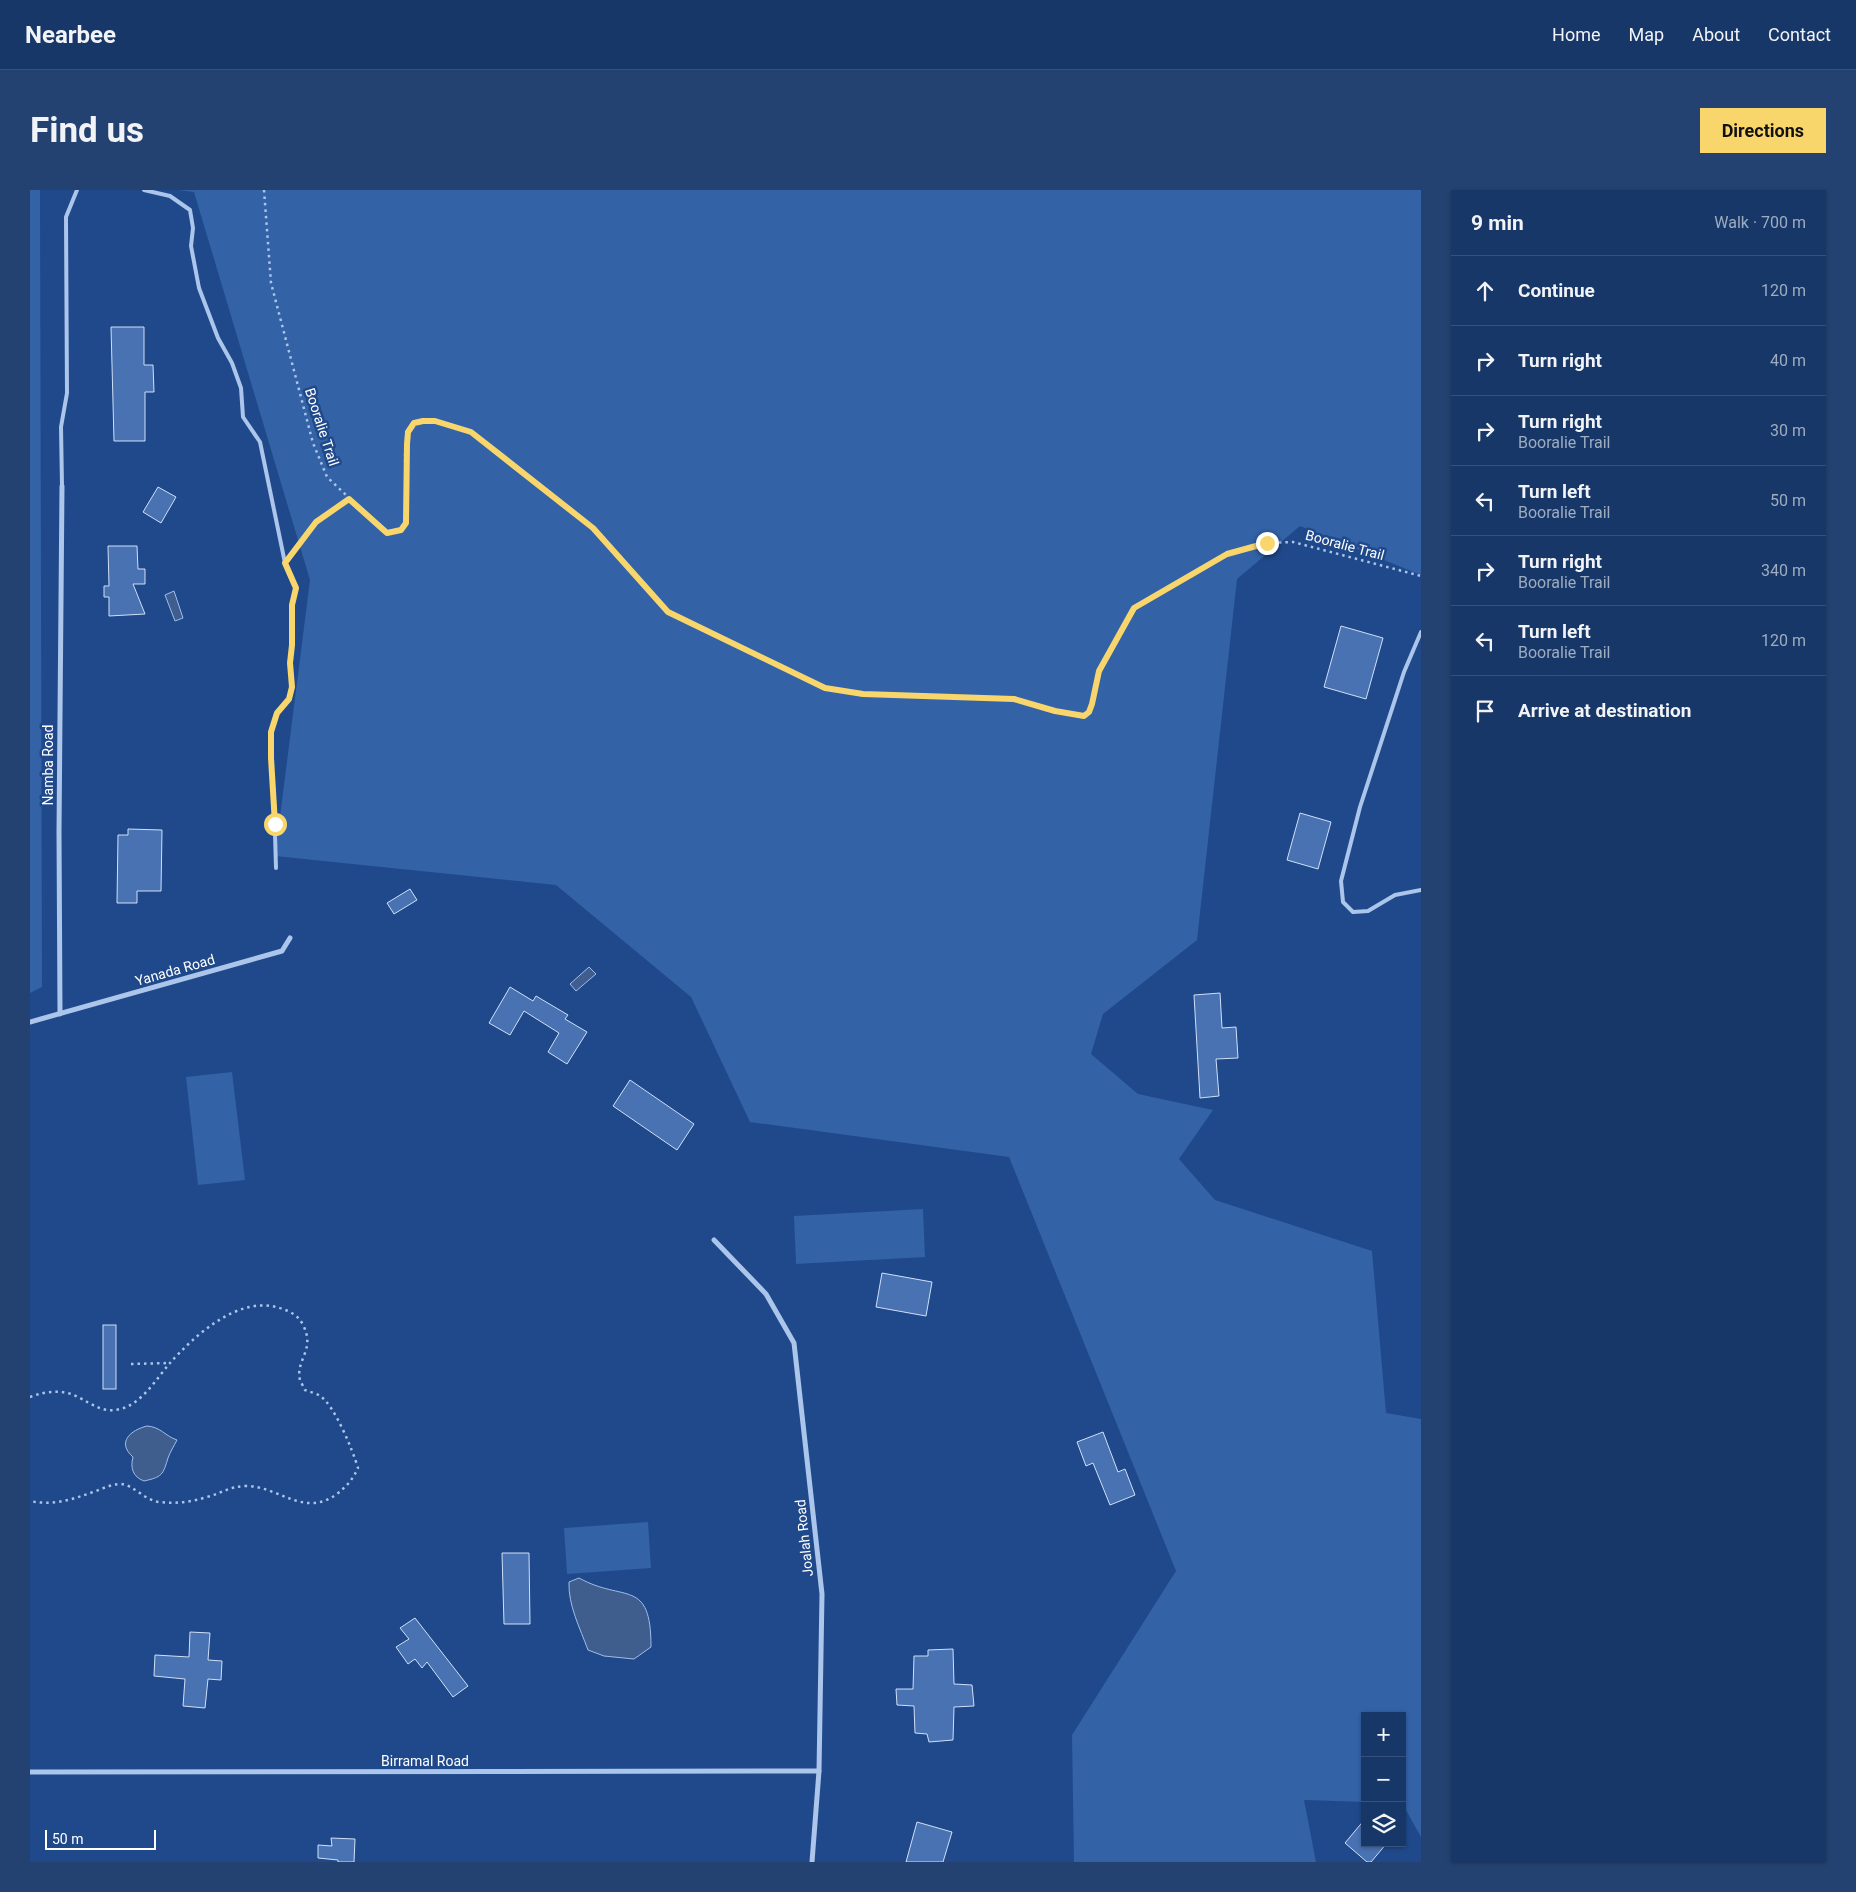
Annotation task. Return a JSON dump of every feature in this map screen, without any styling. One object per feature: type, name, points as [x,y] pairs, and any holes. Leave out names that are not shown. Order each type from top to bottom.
[{"type":"street","name":"Namba Road","points":[[60,1014],[59,832],[62,486]]},
{"type":"street","name":"Yanada Road","points":[[60,1014],[282,951],[290,938]]},
{"type":"street","points":[[30,1022],[60,1014]]},
{"type":"street","name":"Joalah Road","points":[[714,1240],[766,1294],[794,1343],[822,1594],[820,1771],[812,1862]]},
{"type":"street","name":"Birramal Road","points":[[30,1772],[820,1771]]},
{"type":"lane","points":[[62,486],[61,426],[67,393],[66,217],[77,190]]},
{"type":"lane","points":[[144,190],[170,196],[190,210],[194,228],[191,246],[198,288],[218,338],[232,363],[241,388],[243,417],[260,442],[285,563],[296,588],[292,605],[290,663],[292,687],[289,699],[277,713],[271,732],[276,868]]},
{"type":"lane","points":[[1421,632],[1404,672],[1360,806],[1341,881],[1343,902],[1353,912],[1368,911],[1395,895],[1421,890]]},
{"type":"path","name":"Booralie Trail","points":[[264,190],[271,283],[313,443],[327,477],[387,533],[401,530],[406,523],[406,455],[408,432],[414,423],[435,421],[471,432],[593,528],[668,612],[825,688],[863,694],[1014,699],[1055,711],[1084,716],[1089,712],[1099,671],[1134,608],[1227,554],[1267,543],[1293,542],[1421,576]]},
{"type":"path","points":[[285,563],[316,522],[349,499]]},
{"type":"path","points":[[30,1397],[50,1391],[64,1392],[77,1396],[102,1410],[120,1409],[138,1401],[171,1363],[217,1322],[233,1312],[248,1306],[275,1307],[290,1311],[302,1322],[308,1335],[308,1348],[301,1366],[300,1379],[305,1390],[322,1396],[330,1408],[346,1437],[358,1468],[352,1480],[326,1501],[313,1504],[299,1502],[248,1486],[222,1490],[209,1497],[183,1503],[157,1502],[145,1498],[123,1484],[107,1486],[76,1499],[60,1502],[46,1504],[30,1500]]},
{"type":"path","points":[[131,1364],[171,1363]]},
{"type":"shaded area","points":[[30,190],[40,190],[42,987],[30,993]]},
{"type":"shaded area","points":[[178,190],[1421,190],[1421,575],[1300,526],[1237,579],[1197,940],[1103,1014],[1091,1054],[1138,1094],[1213,1110],[1179,1159],[1215,1200],[1372,1251],[1386,1413],[1421,1419],[1421,1837],[1406,1810],[1406,1712],[1361,1712],[1361,1802],[1304,1800],[1316,1862],[1074,1862],[1072,1735],[1176,1571],[1009,1157],[750,1122],[691,997],[556,885],[275,856],[310,580],[194,192]]},
{"type":"shaded area","points":[[174,591],[183,618],[175,621],[165,595]]},
{"type":"shaded area","points":[[589,967],[596,974],[576,991],[570,984]]},
{"type":"shaded area","points":[[232,1072],[245,1180],[198,1185],[186,1077]]},
{"type":"shaded area","points":[[923,1209],[925,1257],[796,1264],[794,1216]]},
{"type":"shaded area","points":[[147,1426],[156,1428],[177,1440],[161,1474],[144,1481],[133,1472],[133,1457],[128,1452],[126,1442],[128,1437],[136,1430]]},
{"type":"shaded area","points":[[648,1522],[651,1568],[567,1574],[564,1528]]},
{"type":"shaded area","points":[[579,1578],[632,1596],[640,1601],[646,1610],[650,1625],[651,1647],[634,1659],[604,1656],[588,1650],[575,1616],[569,1591],[569,1582]]},
{"type":"building","points":[[111,327],[144,327],[144,365],[153,365],[154,392],[145,392],[145,441],[114,441]]},
{"type":"building","points":[[158,487],[176,497],[161,523],[143,512]]},
{"type":"building","points":[[108,546],[137,546],[138,569],[145,569],[145,584],[133,584],[145,614],[109,616],[109,597],[104,597],[104,586],[109,586]]},
{"type":"building","points":[[1341,626],[1383,638],[1366,699],[1324,687]]},
{"type":"building","points":[[1300,813],[1331,822],[1318,869],[1287,860]]},
{"type":"building","points":[[128,829],[162,830],[161,891],[137,891],[137,903],[117,903],[118,835],[128,835]]},
{"type":"building","points":[[410,889],[417,900],[394,914],[387,903]]},
{"type":"building","points":[[510,987],[533,1001],[536,996],[568,1015],[565,1019],[587,1032],[567,1064],[548,1052],[559,1033],[524,1011],[510,1035],[489,1023]]},
{"type":"building","points":[[1220,993],[1222,1028],[1236,1027],[1238,1058],[1216,1059],[1219,1096],[1200,1098],[1194,995]]},
{"type":"building","points":[[630,1080],[694,1124],[677,1150],[613,1106]]},
{"type":"building","points":[[882,1273],[932,1282],[926,1316],[876,1307]]},
{"type":"building","points":[[103,1325],[116,1325],[116,1389],[103,1389]]},
{"type":"building","points":[[1103,1432],[1118,1472],[1125,1469],[1135,1495],[1110,1505],[1093,1463],[1086,1466],[1077,1442]]},
{"type":"building","points":[[502,1553],[529,1553],[530,1624],[504,1624]]},
{"type":"building","points":[[415,1618],[468,1686],[453,1697],[427,1662],[422,1668],[415,1659],[408,1664],[396,1647],[409,1639],[400,1628]]},
{"type":"building","points":[[190,1632],[210,1633],[208,1660],[222,1661],[221,1680],[208,1679],[205,1708],[183,1706],[185,1679],[154,1676],[155,1655],[189,1657]]},
{"type":"building","points":[[953,1649],[954,1684],[972,1685],[974,1706],[954,1707],[953,1740],[929,1742],[927,1734],[915,1733],[914,1706],[897,1705],[896,1689],[913,1689],[914,1656],[928,1656],[928,1650]]},
{"type":"building","points":[[917,1822],[952,1832],[943,1862],[906,1862]]},
{"type":"building","points":[[1361,1824],[1361,1847],[1384,1847],[1371,1862],[1367,1862],[1345,1843]]},
{"type":"building","points":[[331,1838],[355,1839],[354,1862],[338,1862],[338,1860],[318,1858],[318,1845],[332,1846]]},
{"type":"route","points":[[275,824],[271,732],[277,713],[289,699],[292,687],[290,663],[292,605],[296,588],[285,563],[316,522],[349,499],[387,533],[401,530],[406,523],[408,432],[414,423],[435,421],[471,432],[593,528],[668,612],[825,688],[863,694],[1014,699],[1055,711],[1084,716],[1089,712],[1092,704],[1099,671],[1134,608],[1227,554],[1267,543]]}]
